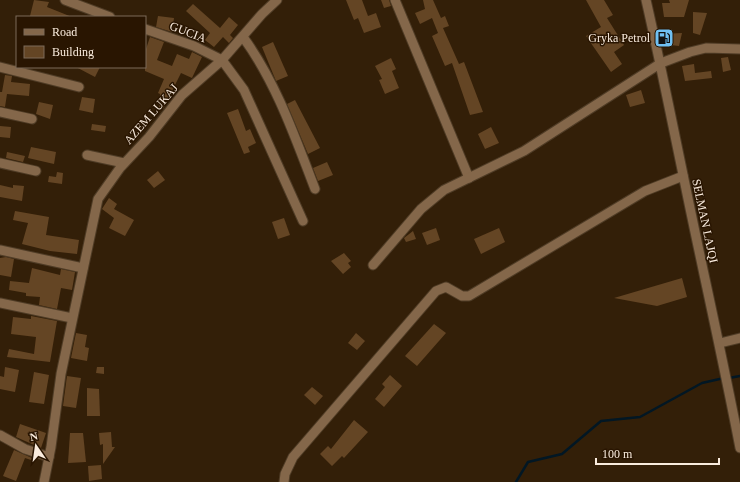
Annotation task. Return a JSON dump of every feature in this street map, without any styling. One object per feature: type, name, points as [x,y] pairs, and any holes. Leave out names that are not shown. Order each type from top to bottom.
[{"type":"street","points":[[65,0],[107,16]]},
{"type":"street","name":"AZEM LUKAJ","points":[[44,482],[50,457],[61,374],[98,199],[124,163],[149,136],[182,94],[222,60],[277,0]]},
{"type":"street","points":[[395,0],[469,178]]},
{"type":"street","name":"SELMAN LAJQI","points":[[646,0],[720,343],[740,448]]},
{"type":"street","name":"GUCIA","points":[[146,29],[194,46],[222,60]]},
{"type":"street","points":[[243,37],[257,56],[272,87],[288,121],[315,189]]},
{"type":"street","points":[[373,265],[421,209],[444,190],[524,151],[661,64],[690,52],[706,48],[740,49]]},
{"type":"street","points":[[222,60],[244,90],[303,221]]},
{"type":"street","points":[[0,67],[79,86]]},
{"type":"street","points":[[0,112],[32,119]]},
{"type":"street","points":[[87,155],[124,163]]},
{"type":"street","points":[[0,163],[36,171]]},
{"type":"street","points":[[284,482],[285,474],[293,457],[436,291],[446,287],[462,296],[469,296],[645,191],[683,176]]},
{"type":"street","points":[[0,250],[83,268]]},
{"type":"street","points":[[0,303],[72,318]]},
{"type":"street","points":[[720,343],[740,338]]},
{"type":"street","points":[[0,435],[25,449],[50,457]]},
{"type":"building","points":[[34,0],[49,2],[47,7],[70,16],[30,16]]},
{"type":"building","points":[[346,0],[362,0],[368,16],[376,13],[381,27],[364,33],[358,18],[354,20]]},
{"type":"building","points":[[381,0],[389,0],[391,6],[384,8]]},
{"type":"building","points":[[423,0],[433,0],[441,18],[445,16],[449,26],[443,28],[459,64],[464,62],[483,112],[470,115],[452,63],[445,66],[432,36],[438,33],[432,18],[420,24],[415,13],[425,9]]},
{"type":"building","points":[[586,0],[604,0],[613,15],[607,18],[624,45],[614,52],[622,64],[611,72],[586,36],[601,27]]},
{"type":"building","points":[[669,0],[689,0],[684,17],[664,17],[662,3],[670,3]]},
{"type":"building","points":[[193,4],[220,28],[229,17],[238,25],[230,35],[233,38],[229,43],[223,37],[214,47],[205,40],[210,33],[186,11]]},
{"type":"building","points":[[693,12],[707,13],[700,35],[693,33]]},
{"type":"building","points":[[158,16],[174,18],[172,32],[156,27]]},
{"type":"building","points":[[682,33],[679,46],[662,44],[662,34]]},
{"type":"building","points":[[150,37],[164,42],[157,60],[172,66],[177,54],[189,59],[192,52],[202,57],[192,78],[181,73],[163,109],[159,109],[160,94],[158,93],[164,79],[145,71],[146,49]]},
{"type":"building","points":[[273,42],[288,76],[276,81],[262,47]]},
{"type":"building","points":[[728,57],[731,70],[723,72],[721,58]]},
{"type":"building","points":[[391,58],[396,69],[392,71],[399,88],[385,94],[379,80],[382,79],[375,66]]},
{"type":"building","points":[[694,64],[695,73],[711,71],[712,78],[685,81],[682,66]]},
{"type":"building","points":[[78,68],[100,68],[95,77]]},
{"type":"building","points":[[5,75],[12,76],[11,82],[30,84],[29,96],[7,94],[5,107],[0,106],[0,92],[2,92]]},
{"type":"building","points":[[641,90],[645,103],[630,107],[626,95]]},
{"type":"building","points":[[82,97],[95,99],[93,113],[79,110]]},
{"type":"building","points":[[295,100],[320,148],[308,154],[287,104]]},
{"type":"building","points":[[39,102],[53,105],[50,119],[36,114]]},
{"type":"building","points":[[238,109],[246,131],[250,129],[256,143],[248,147],[250,152],[244,154],[227,113]]},
{"type":"building","points":[[92,124],[106,126],[105,132],[91,130]]},
{"type":"building","points":[[0,126],[11,127],[10,138],[0,137]]},
{"type":"building","points":[[491,127],[499,143],[485,149],[478,134]]},
{"type":"building","points":[[31,147],[56,152],[54,164],[28,158]]},
{"type":"building","points":[[7,152],[25,156],[23,162],[6,158]]},
{"type":"building","points":[[327,162],[333,175],[318,181],[313,168]]},
{"type":"building","points":[[158,171],[165,180],[154,188],[147,180]]},
{"type":"building","points":[[57,172],[63,173],[62,184],[48,182],[49,176],[56,177]]},
{"type":"building","points":[[0,185],[13,188],[13,185],[24,186],[22,201],[0,197]]},
{"type":"building","points":[[109,198],[117,204],[114,209],[134,220],[125,236],[109,228],[114,218],[102,209]]},
{"type":"building","points":[[15,211],[49,217],[46,235],[79,240],[77,254],[50,251],[22,244],[28,223],[13,220]]},
{"type":"building","points":[[284,218],[290,235],[278,239],[272,222]]},
{"type":"building","points":[[436,228],[440,240],[427,245],[422,233]]},
{"type":"building","points":[[499,228],[505,242],[481,254],[474,239]]},
{"type":"building","points":[[413,231],[416,239],[406,242],[404,238]]},
{"type":"building","points":[[344,253],[351,261],[348,263],[351,267],[343,274],[331,261]]},
{"type":"building","points":[[6,257],[14,259],[11,277],[0,275],[0,258]]},
{"type":"building","points":[[32,268],[60,275],[61,269],[75,272],[72,290],[61,288],[57,309],[39,305],[40,297],[26,296],[26,293],[9,290],[10,281],[29,283]]},
{"type":"building","points":[[682,278],[687,297],[657,306],[614,298]]},
{"type":"building","points":[[31,316],[57,321],[50,362],[7,357],[9,349],[34,354],[36,337],[11,334],[13,317],[31,319]]},
{"type":"building","points":[[434,324],[446,333],[417,366],[405,356]]},
{"type":"building","points":[[76,333],[87,335],[85,347],[89,348],[87,361],[71,358]]},
{"type":"building","points":[[356,333],[365,341],[357,350],[348,343]]},
{"type":"building","points":[[5,367],[19,370],[15,392],[0,389],[0,376],[4,377]]},
{"type":"building","points":[[97,367],[104,367],[104,374],[96,373]]},
{"type":"building","points":[[34,372],[49,375],[44,404],[29,402]]},
{"type":"building","points":[[390,375],[402,386],[384,407],[375,399],[385,387],[382,384]]},
{"type":"building","points":[[67,376],[81,378],[76,408],[63,406]]},
{"type":"building","points":[[312,387],[323,396],[315,405],[304,395]]},
{"type":"building","points":[[87,388],[99,389],[100,416],[87,416]]},
{"type":"building","points":[[354,420],[368,432],[344,458],[342,456],[332,466],[320,454],[328,446],[331,449]]},
{"type":"building","points":[[20,424],[46,433],[41,448],[16,437]]},
{"type":"building","points":[[111,432],[112,447],[115,447],[103,464],[103,444],[100,445],[99,433]]},
{"type":"building","points":[[70,433],[83,433],[86,462],[68,463]]},
{"type":"building","points":[[14,450],[32,458],[31,460],[25,458],[16,481],[3,476]]},
{"type":"building","points":[[101,465],[102,479],[89,481],[88,466]]},
{"type":"waterway","points":[[729,378],[740,376]]},
{"type":"waterway","points":[[516,482],[528,462],[562,454],[601,421],[640,417],[702,383],[724,378]]},
{"type":"place","name":"Gryka Petrol","points":[[664,38]]}]
